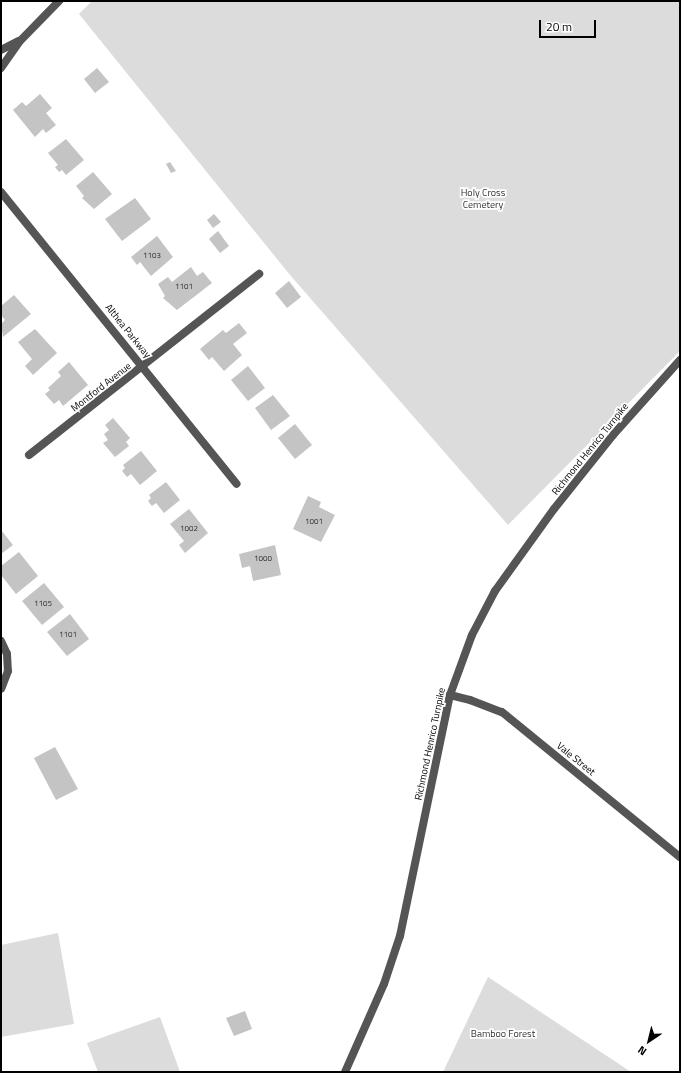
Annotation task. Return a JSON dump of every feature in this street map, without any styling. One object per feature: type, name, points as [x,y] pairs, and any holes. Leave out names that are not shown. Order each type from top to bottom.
[{"type":"street","points":[[1,68],[20,41],[59,1]]},
{"type":"street","points":[[1,50],[20,41]]},
{"type":"street","name":"Althea Parkway","points":[[1,192],[144,366],[237,484]]},
{"type":"street","name":"Montford Avenue","points":[[30,455],[259,274]]},
{"type":"street","name":"Richmond Henrico Turnpike","points":[[344,1072],[384,984],[400,936],[450,695],[484,609],[518,556],[613,435],[680,360]]},
{"type":"street","points":[[1,641],[7,654],[8,671],[1,689]]},
{"type":"street","name":"Vale Street","points":[[450,695],[470,700],[502,712],[680,857]]},
{"type":"green space","name":"Holy Cross Cemetery","points":[[92,1],[680,1],[680,351],[508,525],[290,275],[79,14]]},
{"type":"green space","points":[[58,933],[74,1024],[1,1037],[1,945]]},
{"type":"green space","name":"Bamboo Forest","points":[[488,977],[631,1072],[443,1072]]},
{"type":"green space","points":[[160,1017],[180,1072],[98,1072],[87,1043]]},
{"type":"building","points":[[97,68],[109,82],[95,93],[84,79]]},
{"type":"building","points":[[40,94],[52,108],[46,113],[56,125],[46,133],[43,129],[35,137],[13,110],[22,102],[26,106]]},
{"type":"building","points":[[66,139],[84,160],[66,175],[62,170],[59,172],[55,167],[58,165],[48,153]]},
{"type":"building","points":[[170,162],[176,171],[171,173],[166,164]]},
{"type":"building","points":[[93,172],[112,194],[94,209],[82,198],[84,196],[76,186]]},
{"type":"building","points":[[135,198],[151,219],[122,241],[105,219]]},
{"type":"building","points":[[214,214],[221,222],[213,228],[207,220]]},
{"type":"building","points":[[218,231],[229,246],[220,253],[209,239]]},
{"type":"building","points":[[157,236],[173,257],[151,276],[140,262],[137,265],[131,257]]},
{"type":"building","points":[[191,267],[197,276],[203,272],[212,283],[177,310],[163,298],[165,296],[158,284],[168,277],[172,282]]},
{"type":"building","points":[[289,281],[301,297],[287,308],[275,293]]},
{"type":"building","points":[[14,295],[31,314],[3,337],[1,324],[5,320],[1,315],[1,306]]},
{"type":"building","points":[[239,323],[247,333],[233,344],[242,355],[224,371],[212,357],[209,360],[200,349],[223,330],[226,333]]},
{"type":"building","points":[[35,329],[57,353],[33,375],[25,366],[32,359],[18,342]]},
{"type":"building","points":[[69,362],[88,385],[63,406],[59,400],[54,404],[45,394],[50,390],[48,388],[61,376],[58,372]]},
{"type":"building","points":[[248,366],[265,388],[248,401],[231,380]]},
{"type":"building","points":[[273,395],[290,416],[271,430],[255,408]]},
{"type":"building","points":[[113,418],[130,438],[126,442],[129,446],[115,457],[103,443],[108,440],[104,434],[109,430],[105,425]]},
{"type":"building","points":[[295,424],[312,445],[295,459],[278,438]]},
{"type":"building","points":[[141,451],[157,471],[140,485],[131,474],[127,477],[122,471],[125,468],[123,465]]},
{"type":"building","points":[[166,482],[180,500],[164,513],[156,503],[152,506],[148,501],[151,498],[149,495]]},
{"type":"building","points":[[308,496],[321,502],[319,507],[335,515],[321,542],[293,529]]},
{"type":"building","points":[[189,509],[208,533],[185,553],[179,545],[184,541],[170,524]]},
{"type":"building","points":[[1,530],[13,545],[1,554]]},
{"type":"building","points":[[275,545],[281,575],[253,581],[250,566],[242,568],[239,554]]},
{"type":"building","points":[[19,552],[38,576],[16,594],[1,575],[1,566]]},
{"type":"building","points":[[44,583],[64,607],[42,625],[22,601]]},
{"type":"building","points":[[70,614],[89,639],[67,656],[47,632]]},
{"type":"building","points":[[55,747],[78,789],[56,800],[34,758]]},
{"type":"building","points":[[245,1011],[252,1029],[234,1036],[226,1018]]}]
